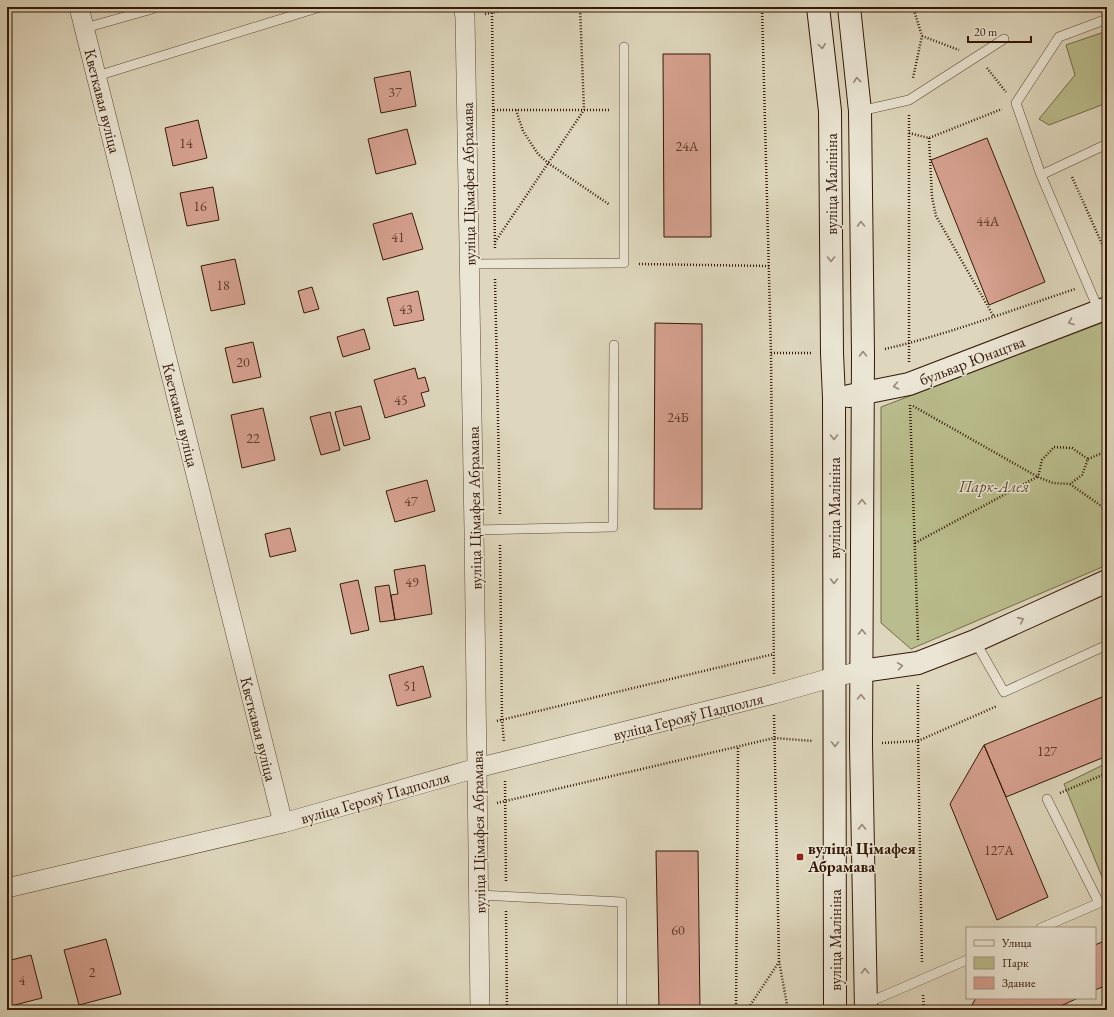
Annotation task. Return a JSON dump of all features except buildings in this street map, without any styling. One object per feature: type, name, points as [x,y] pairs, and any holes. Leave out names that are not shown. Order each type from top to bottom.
[{"type":"main road","name":"вуліца Малініна","points":[[818,7],[830,111],[832,353],[834,398],[835,1010]]},
{"type":"main road","name":"вуліца Малініна","points":[[849,7],[860,110],[863,354],[861,744],[866,1007]]},
{"type":"main road","name":"бульвар Юнацтва","points":[[834,398],[909,384],[1103,310]]},
{"type":"main road","points":[[862,671],[918,663],[975,640],[1107,581]]},
{"type":"street","name":"Кветкавая вуліца","points":[[79,7],[283,823]]},
{"type":"street","name":"вуліца Цімафея Абрамава","points":[[464,12],[474,530],[480,1010]]},
{"type":"street","name":"вуліца Герояў Падполля","points":[[7,888],[283,823],[477,768],[862,671]]},
{"type":"lane","points":[[85,28],[152,9],[151,7]]},
{"type":"lane","points":[[97,76],[320,7]]},
{"type":"lane","points":[[1103,310],[1088,285],[1041,175],[1016,104],[1059,37],[1107,19]]},
{"type":"lane","points":[[860,110],[909,100],[1004,39]]},
{"type":"lane","points":[[469,264],[624,263],[624,47]]},
{"type":"lane","points":[[1041,175],[1107,144]]},
{"type":"lane","points":[[474,530],[613,527],[614,345]]},
{"type":"lane","points":[[975,640],[1004,692],[1107,645]]},
{"type":"lane","points":[[1043,927],[1099,903],[1047,799]]},
{"type":"lane","points":[[479,895],[622,902],[622,1010]]},
{"type":"lane","points":[[866,1007],[922,979],[966,960]]},
{"type":"path","points":[[464,12],[492,13],[520,7]]},
{"type":"path","points":[[495,242],[584,110],[580,7]]},
{"type":"path","points":[[762,7],[771,353],[774,738],[779,961],[788,1010]]},
{"type":"path","points":[[909,384],[909,100],[922,36],[913,7]]},
{"type":"path","points":[[492,13],[502,720],[505,761],[508,1010]]},
{"type":"path","points":[[909,133],[929,138],[1016,104]]},
{"type":"path","points":[[494,110],[624,110]]},
{"type":"path","points":[[516,110],[523,131],[538,154],[548,164],[624,215]]},
{"type":"path","points":[[929,138],[932,197],[936,216],[994,316]]},
{"type":"path","points":[[1066,164],[1107,255]]},
{"type":"path","points":[[624,263],[769,266]]},
{"type":"path","points":[[863,354],[909,343],[994,316],[1088,285],[1107,276]]},
{"type":"path","points":[[771,353],[832,353]]},
{"type":"path","points":[[924,1010],[922,979],[918,663],[910,405],[1038,477],[1053,483],[1070,484],[1107,510]]},
{"type":"path","points":[[914,543],[1038,477],[1042,460],[1054,447],[1072,448],[1088,459]]},
{"type":"path","points":[[1070,484],[1082,475],[1088,459],[1107,451]]},
{"type":"path","points":[[477,724],[502,720],[774,654]]},
{"type":"path","points":[[861,744],[918,741],[998,705]]},
{"type":"path","points":[[477,808],[774,738],[835,742]]},
{"type":"path","points":[[736,1010],[738,747]]},
{"type":"path","points":[[1047,799],[1107,773]]},
{"type":"path","points":[[747,1010],[779,961]]},
{"type":"green space","points":[[1107,31],[1107,103],[1049,125],[1039,119],[1075,75],[1066,45]]},
{"type":"green space","name":"Парк-Алея","points":[[1107,321],[1107,565],[911,649],[881,623],[881,407]]},
{"type":"green space","points":[[1107,763],[1107,889],[1064,784]]},
{"type":"place","name":"вуліца Цімафея Абрамава","points":[[800,857]]}]
